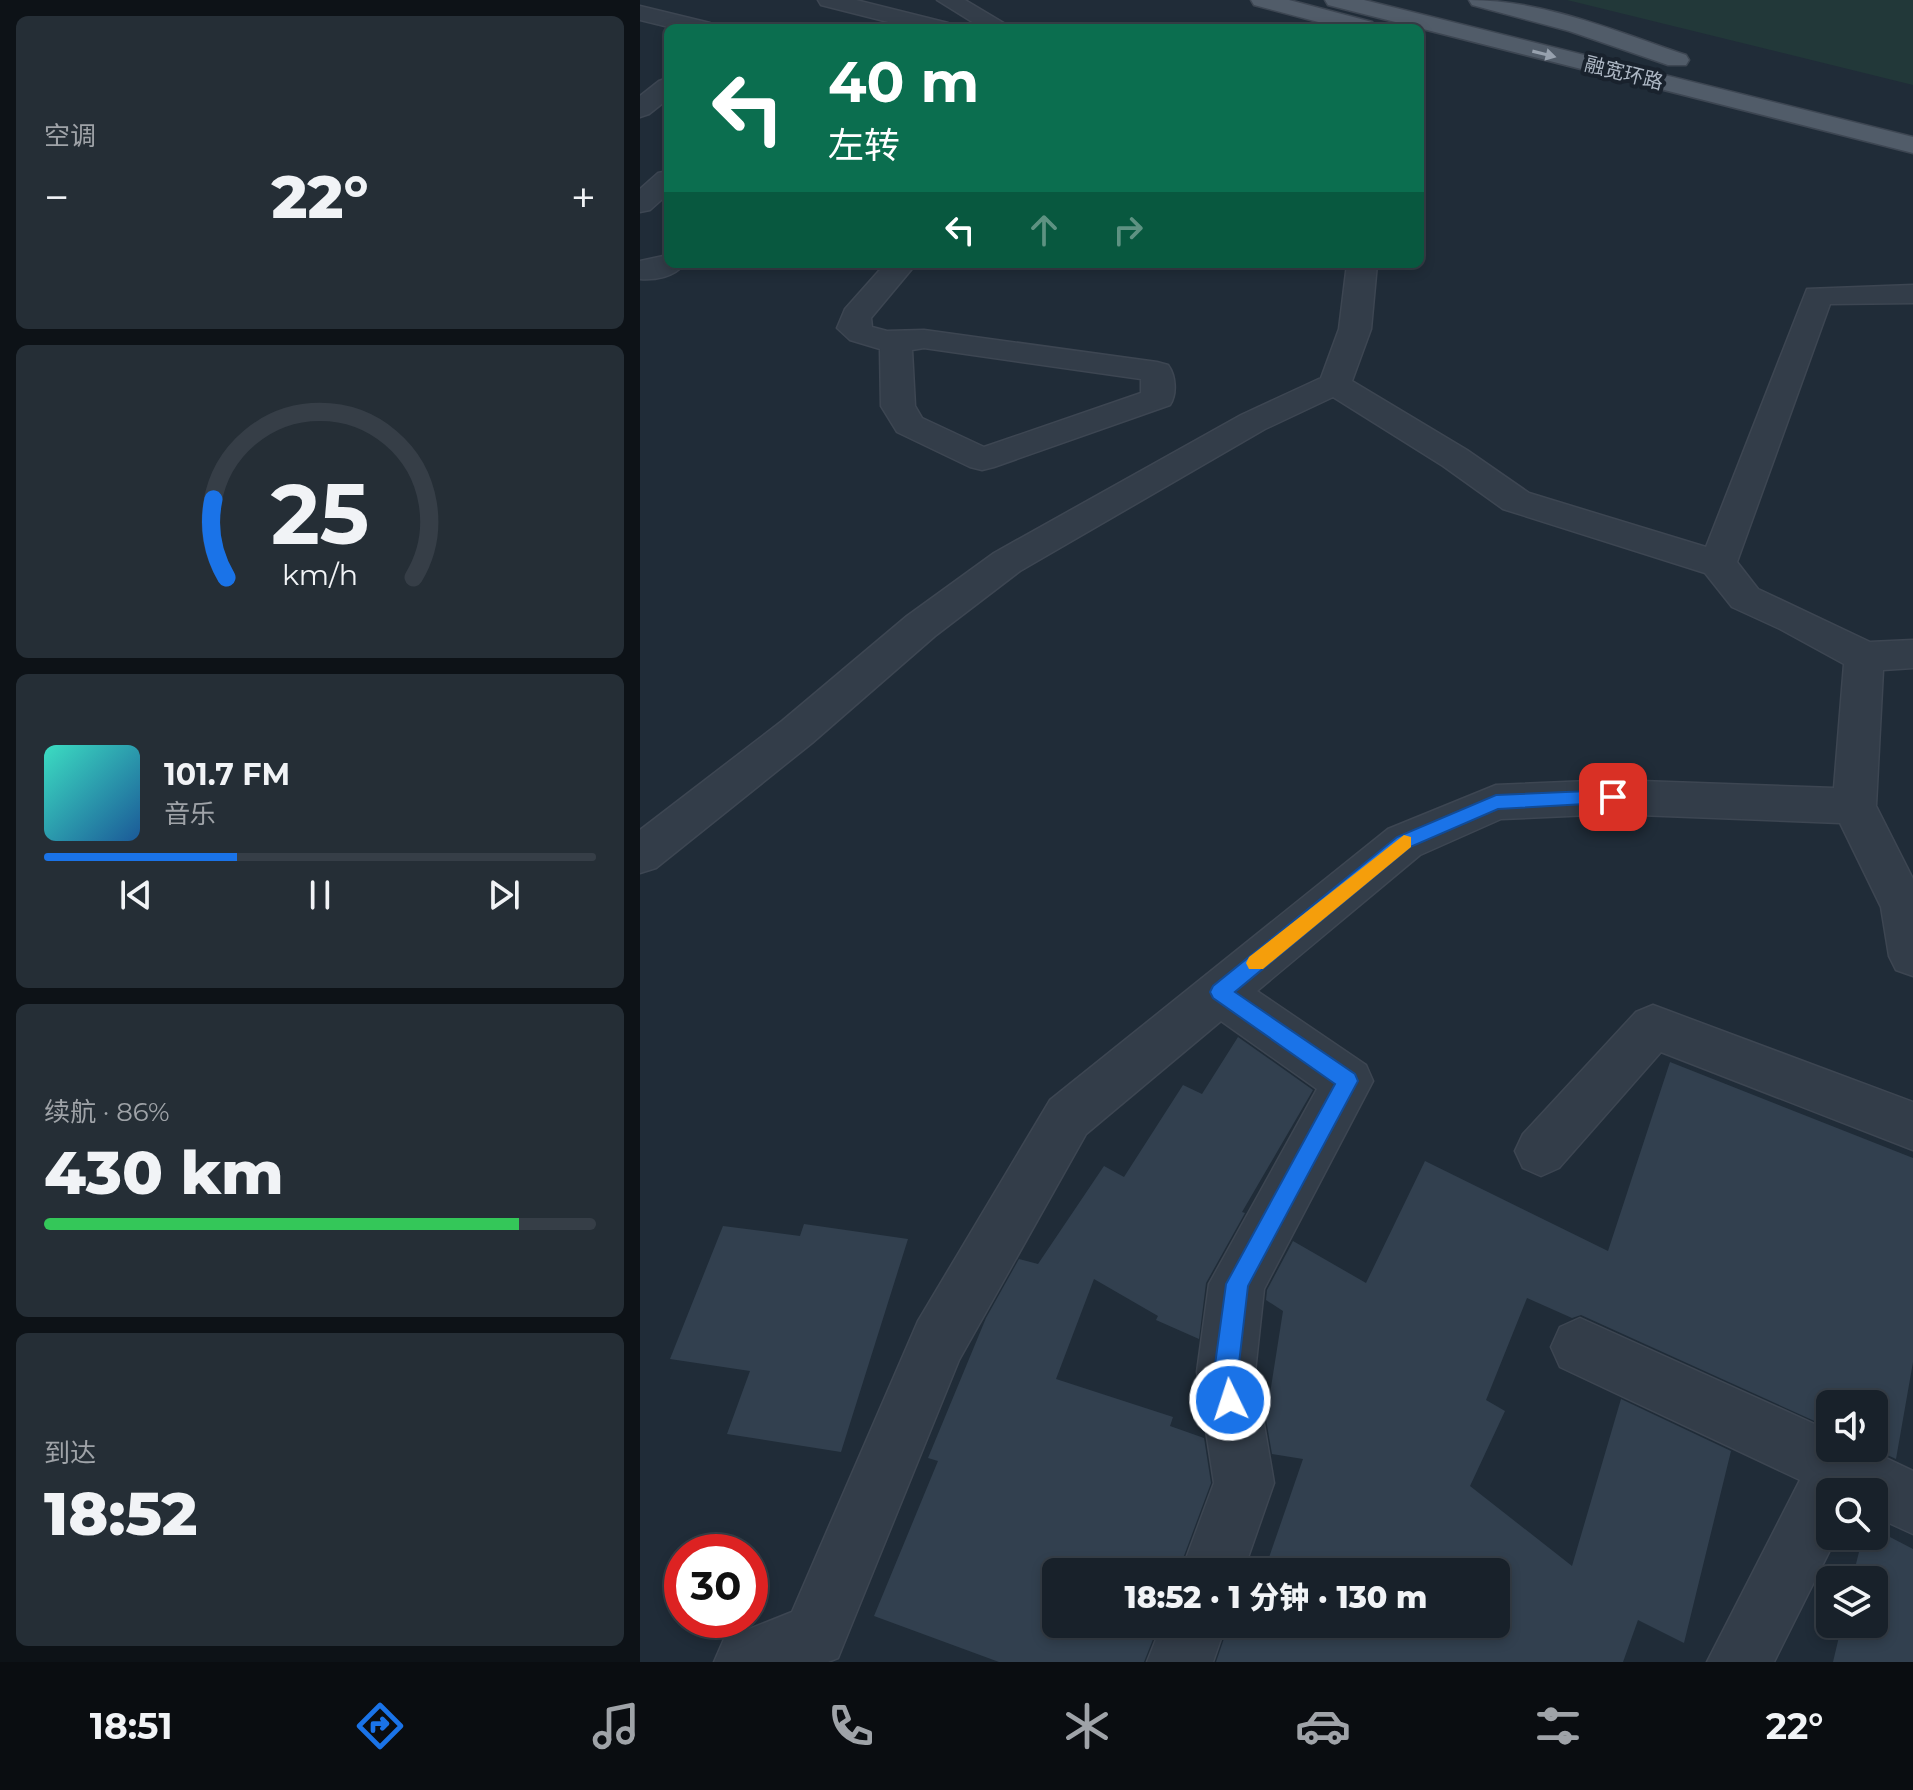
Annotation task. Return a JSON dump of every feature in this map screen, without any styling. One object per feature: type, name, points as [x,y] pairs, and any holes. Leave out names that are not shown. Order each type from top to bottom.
[{"type":"main road","points":[[1262,0],[1352,24]]},
{"type":"main road","name":"融宽环路","points":[[1336,0],[1913,145]]},
{"type":"main road","name":"融宽环路","points":[[1418,0],[1485,9],[1729,77],[1819,96]]},
{"type":"main road","points":[[1424,43],[1660,104],[1913,145]]},
{"type":"street","points":[[829,0],[924,24]]},
{"type":"street","points":[[948,0],[993,24]]},
{"type":"street","points":[[646,21],[670,24]]},
{"type":"street","points":[[640,109],[664,89]]},
{"type":"street","points":[[640,204],[664,183]]},
{"type":"street","points":[[640,270],[651,271],[664,266]]},
{"type":"street","points":[[896,343],[898,406],[909,425],[982,459],[1158,398],[1157,372],[924,339],[896,343],[865,337],[853,328],[856,316],[898,268]]},
{"type":"street","points":[[640,855],[797,732],[921,626],[1007,562],[1253,422],[1335,384],[1355,329],[1362,268]]},
{"type":"street","points":[[1718,564],[1818,295],[1913,294]]},
{"type":"street","points":[[1335,384],[1455,458],[1516,501],[1718,564],[1745,598],[1794,619],[1864,657],[1911,650]]},
{"type":"street","points":[[1864,657],[1854,806],[1904,907],[1913,956]]},
{"type":"street","points":[[747,1662],[815,1635],[938,1341],[1068,1117],[1404,842],[1496,802],[1613,797],[1854,806]]},
{"type":"street","points":[[1217,1558],[1244,1483],[1226,1372],[1237,1284],[1348,1081],[1315,1061],[1220,992]]},
{"type":"street","points":[[1541,1151],[1653,1027],[1913,1126]]},
{"type":"street","points":[[1580,1347],[1913,1503]]},
{"type":"street","points":[[1740,1662],[1839,1467]]},
{"type":"street","points":[[1180,1662],[1189,1638]]},
{"type":"green space","points":[[1567,0],[1913,0],[1913,85]]},
{"type":"building","points":[[1238,1037],[1313,1090],[1242,1212],[1245,1213],[1206,1283],[1199,1339],[1156,1320],[1158,1316],[1094,1279],[1056,1379],[1173,1417],[1170,1426],[1204,1438],[1211,1483],[1183,1558],[1042,1558],[1042,1638],[1153,1638],[1144,1662],[999,1662],[874,1616],[938,1461],[928,1458],[986,1318],[1019,1259],[1038,1264],[1104,1166],[1124,1177],[1183,1085],[1202,1094]]},
{"type":"building","points":[[1670,1062],[1913,1158],[1913,1362],[1896,1459],[1888,1455],[1888,1390],[1816,1390],[1816,1422],[1581,1315],[1572,1318],[1527,1298],[1486,1400],[1505,1411],[1470,1486],[1572,1566],[1621,1399],[1731,1451],[1684,1643],[1638,1620],[1623,1662],[1216,1662],[1224,1638],[1510,1638],[1510,1558],[1269,1558],[1303,1459],[1272,1454],[1266,1419],[1283,1311],[1266,1300],[1267,1290],[1293,1241],[1366,1283],[1425,1161],[1608,1251]]},
{"type":"building","points":[[804,1224],[908,1239],[841,1452],[727,1434],[750,1371],[670,1359],[723,1226],[800,1236]]},
{"type":"building","points":[[1888,1536],[1913,1549],[1913,1662],[1833,1662],[1839,1638],[1888,1638],[1888,1566],[1856,1566],[1860,1550],[1888,1550]]},
{"type":"slow traffic","points":[[1256,963],[1404,842]]},
{"type":"route","points":[[1230,1400],[1226,1372],[1237,1284],[1348,1081],[1315,1061],[1220,992],[1404,842],[1496,802],[1613,797]]}]
